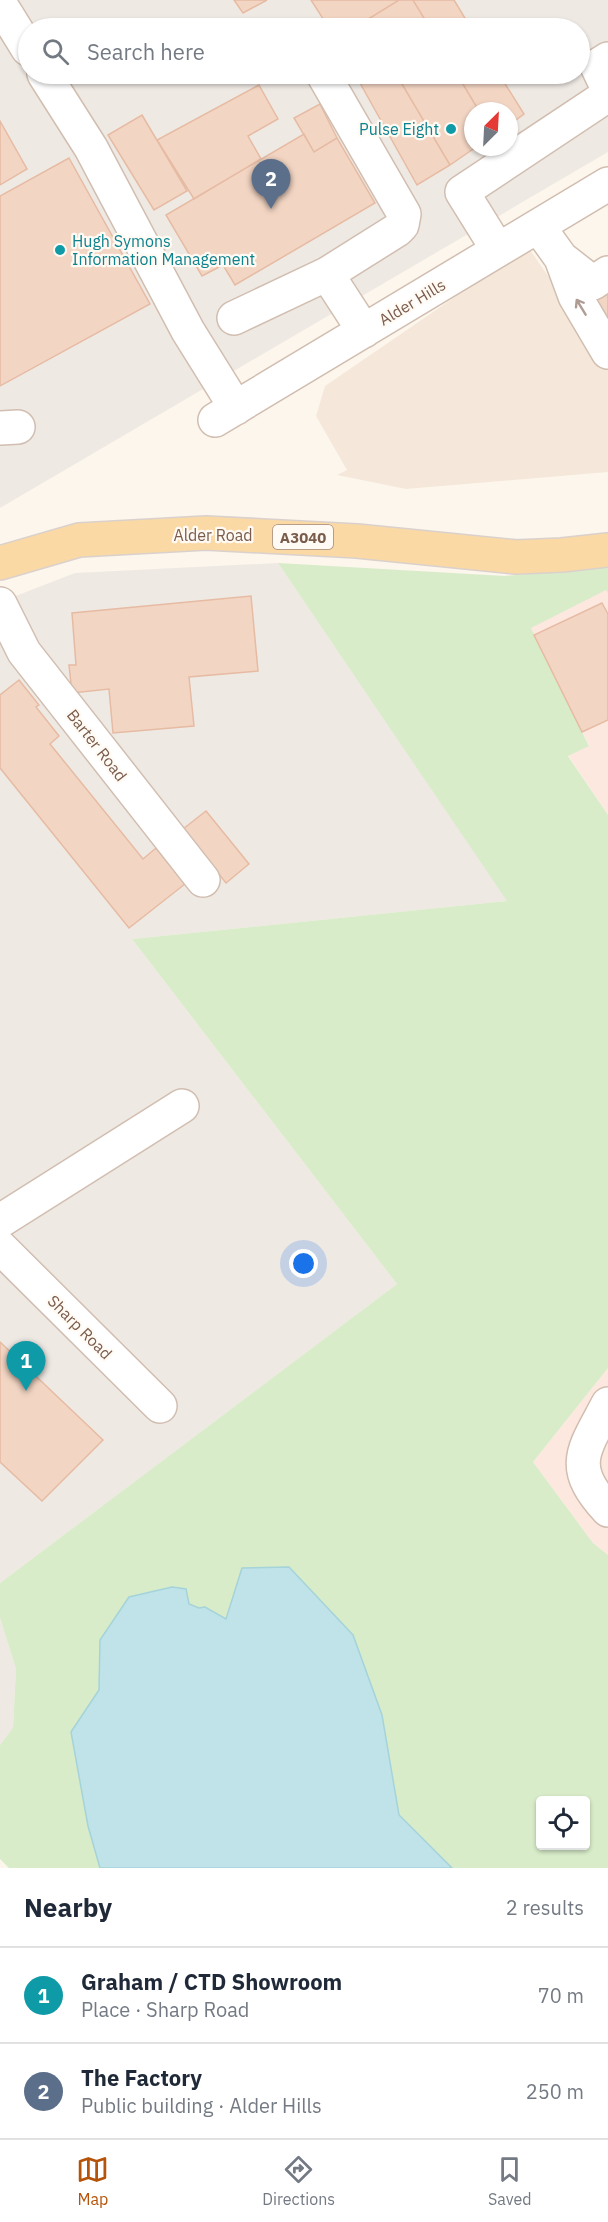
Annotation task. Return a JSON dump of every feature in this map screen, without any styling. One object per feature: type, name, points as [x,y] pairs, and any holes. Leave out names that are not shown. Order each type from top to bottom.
[{"type":"main road","name":"Alder Road","points":[[0,563],[80,540],[206,533],[334,540],[516,557],[608,550]]},
{"type":"street","points":[[0,8],[2,7],[18,33]]},
{"type":"street","points":[[608,59],[597,66],[608,89]]},
{"type":"street","name":"Alder Hills","points":[[50,84],[91,148],[189,331],[226,414],[608,184]]},
{"type":"street","points":[[234,318],[327,274],[402,225],[404,214],[329,84]]},
{"type":"street","points":[[498,250],[462,192],[608,95]]},
{"type":"street","points":[[538,226],[561,258],[575,296],[608,351]]},
{"type":"street","points":[[561,258],[593,283],[608,273]]},
{"type":"street","points":[[327,274],[364,331]]},
{"type":"street","name":"Barter Road","points":[[0,604],[24,652],[203,880]]},
{"type":"street","points":[[0,1221],[182,1106]]},
{"type":"street","name":"Sharp Road","points":[[0,1248],[160,1406]]},
{"type":"street","points":[[608,1404],[583,1451],[585,1479],[596,1497],[608,1509]]},
{"type":"shaded area","points":[[0,0],[608,0],[608,152],[0,508]]},
{"type":"shaded area","points":[[528,247],[608,362],[608,472],[406,489],[337,475],[347,470],[316,416],[325,386]]},
{"type":"shaded area","points":[[278,563],[508,901],[132,939],[397,1284],[0,1583],[0,602],[75,573]]},
{"type":"shaded area","points":[[608,567],[608,815],[568,755],[589,745],[505,576]]},
{"type":"shaded area","points":[[608,1368],[608,1555],[593,1543],[533,1462]]},
{"type":"shaded area","points":[[0,1618],[16,1669],[13,1729],[0,1745]]},
{"type":"green space","points":[[278,563],[505,576],[608,567],[608,593],[606,590],[531,628],[589,746],[568,756],[608,815],[608,1368],[533,1462],[593,1543],[608,1555],[608,1868],[9,1868],[0,1859],[0,1745],[13,1728],[16,1669],[0,1618],[0,1583],[397,1284],[132,939],[507,901]]},
{"type":"water","points":[[289,1567],[353,1635],[382,1715],[399,1815],[452,1868],[100,1868],[88,1826],[71,1732],[99,1690],[100,1640],[129,1597],[172,1587],[186,1589],[189,1604],[199,1608],[205,1607],[226,1619],[242,1568]]},
{"type":"building","points":[[234,0],[267,0],[243,13]]},
{"type":"building","points":[[311,0],[399,0],[370,18],[323,18]]},
{"type":"building","points":[[399,0],[413,0],[424,18],[370,18]]},
{"type":"building","points":[[413,0],[454,0],[465,18],[424,18]]},
{"type":"building","points":[[361,84],[402,84],[450,165],[417,185]]},
{"type":"building","name":"Pulse Eight","points":[[402,84],[463,84],[474,102],[464,102],[464,155],[450,165]]},
{"type":"building","points":[[463,84],[505,84],[516,102],[474,102]]},
{"type":"building","points":[[259,85],[278,119],[248,136],[261,159],[194,199],[157,140]]},
{"type":"building","points":[[320,104],[337,138],[314,152],[294,118]]},
{"type":"building","points":[[518,104],[524,114],[518,118]]},
{"type":"building","points":[[142,115],[187,191],[154,210],[108,135]]},
{"type":"building","points":[[0,121],[27,169],[0,185]]},
{"type":"building","points":[[304,134],[314,152],[337,138],[375,203],[235,285],[223,265],[202,276],[166,215]]},
{"type":"building","name":"Hugh Symons Information Management","points":[[69,158],[150,304],[0,386],[0,196]]},
{"type":"building","points":[[608,288],[608,337],[586,302]]},
{"type":"building","points":[[251,596],[258,671],[189,677],[194,726],[113,733],[109,689],[72,693],[69,665],[76,665],[72,613]]},
{"type":"building","points":[[602,603],[608,614],[608,720],[582,732],[534,635]]},
{"type":"building","points":[[19,680],[39,705],[36,707],[59,736],[50,744],[143,859],[156,848],[185,884],[129,928],[0,768],[0,695]]},
{"type":"building","points":[[206,811],[249,864],[226,883],[183,829]]},
{"type":"building","points":[[0,1342],[103,1440],[42,1501],[0,1462]]},
{"type":"place","name":"Pulse Eight","points":[[451,129]]},
{"type":"place","name":"The Factory","points":[[271,209]]},
{"type":"place","name":"Hugh Symons Information Management","points":[[60,250]]},
{"type":"place","name":"Graham / CTD Showroom","points":[[26,1391]]}]
